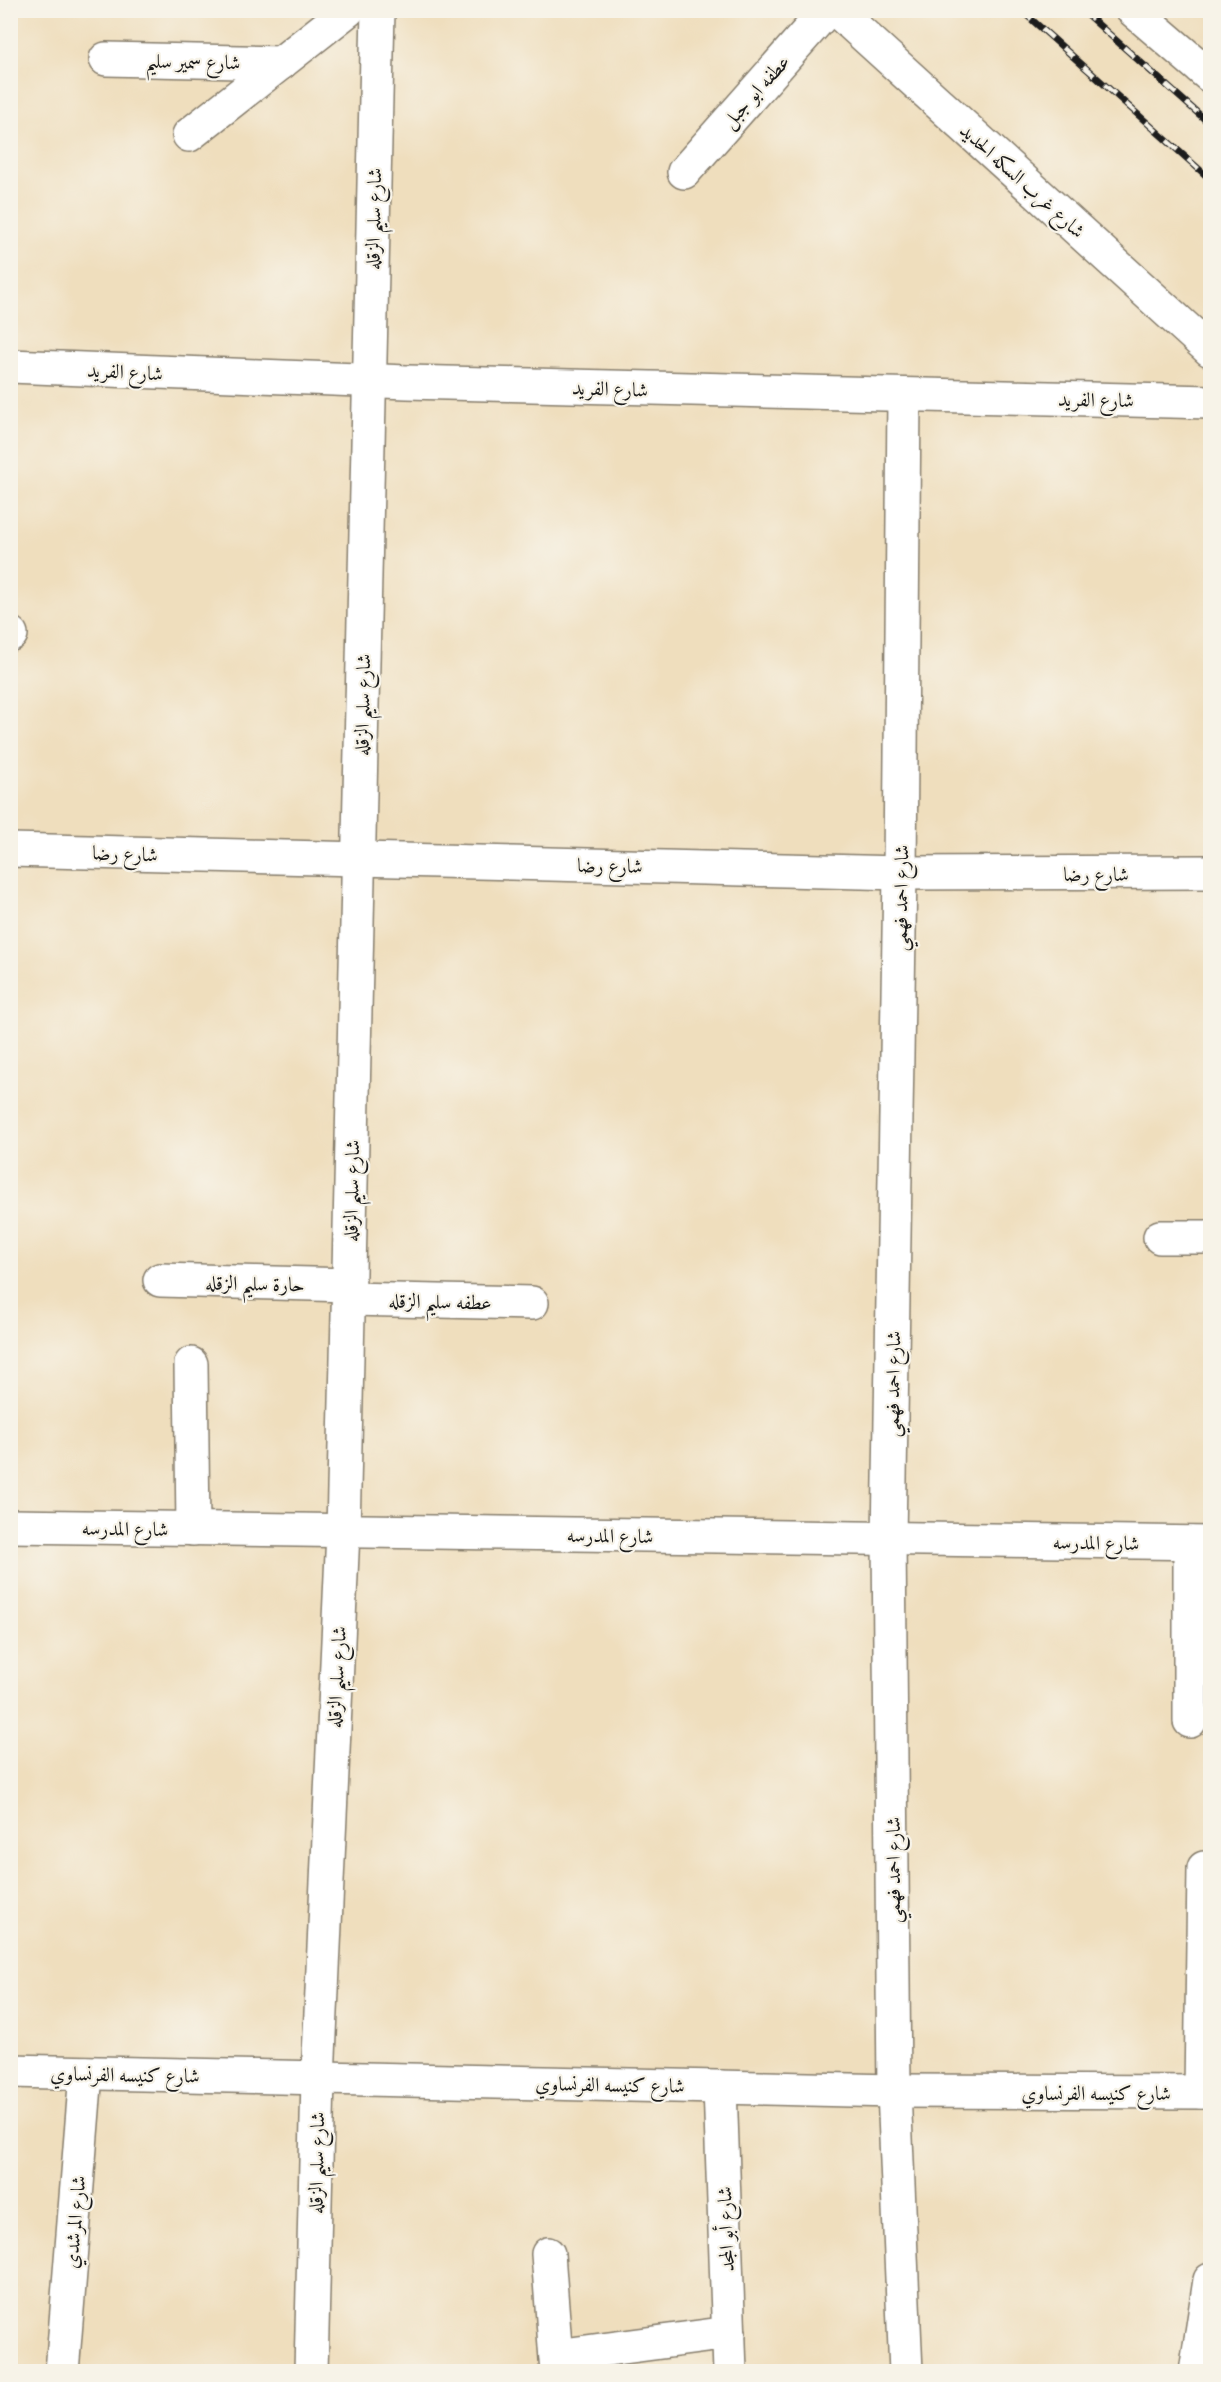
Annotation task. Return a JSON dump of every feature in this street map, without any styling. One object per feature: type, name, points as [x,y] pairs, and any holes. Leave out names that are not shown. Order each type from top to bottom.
[{"type":"street","name":"شارع سمير سليم","points":[[189,135],[348,10]]},
{"type":"street","name":"شارع سليم الزقله","points":[[311,2372],[318,2078],[343,1532],[378,10]]},
{"type":"street","name":"عطفه ابو جبل","points":[[684,172],[827,10]]},
{"type":"street","name":"شارع غرب السكه الحديد","points":[[836,10],[1210,350]]},
{"type":"street","points":[[1142,14],[1210,76]]},
{"type":"street","name":"شارع سمير سليم","points":[[106,59],[281,63]]},
{"type":"street","name":"شارع الفريد","points":[[10,366],[369,381],[1210,402]]},
{"type":"street","name":"شارع احمد فهمي","points":[[904,396],[900,873],[889,1539],[894,2091],[906,2372]]},
{"type":"street","name":"شارع رضا","points":[[10,849],[900,873],[1210,872]]},
{"type":"street","points":[[1160,1237],[1210,1237]]},
{"type":"street","name":"حارة سليم الزقله","points":[[160,1280],[349,1292]]},
{"type":"street","name":"عطفه سليم الزقله","points":[[349,1292],[532,1303]]},
{"type":"street","points":[[191,1364],[193,1529]]},
{"type":"street","name":"شارع المدرسه","points":[[10,1526],[1200,1543]]},
{"type":"street","points":[[1190,1721],[1200,1543]]},
{"type":"street","points":[[1204,1868],[1206,2092]]},
{"type":"street","name":"شارع كنيسه الفرنساوي","points":[[10,2071],[894,2091],[1206,2092]]},
{"type":"street","name":"شارع المرشدي","points":[[62,2372],[86,2073]]},
{"type":"street","name":"شارع أبو المجد","points":[[720,2087],[730,2372]]},
{"type":"street","points":[[548,2254],[557,2364],[729,2333]]},
{"type":"street","points":[[1196,2372],[1210,2289]]},
{"type":"railway","points":[[1021,10],[1210,179]]},
{"type":"railway","points":[[1082,10],[1210,124]]}]
